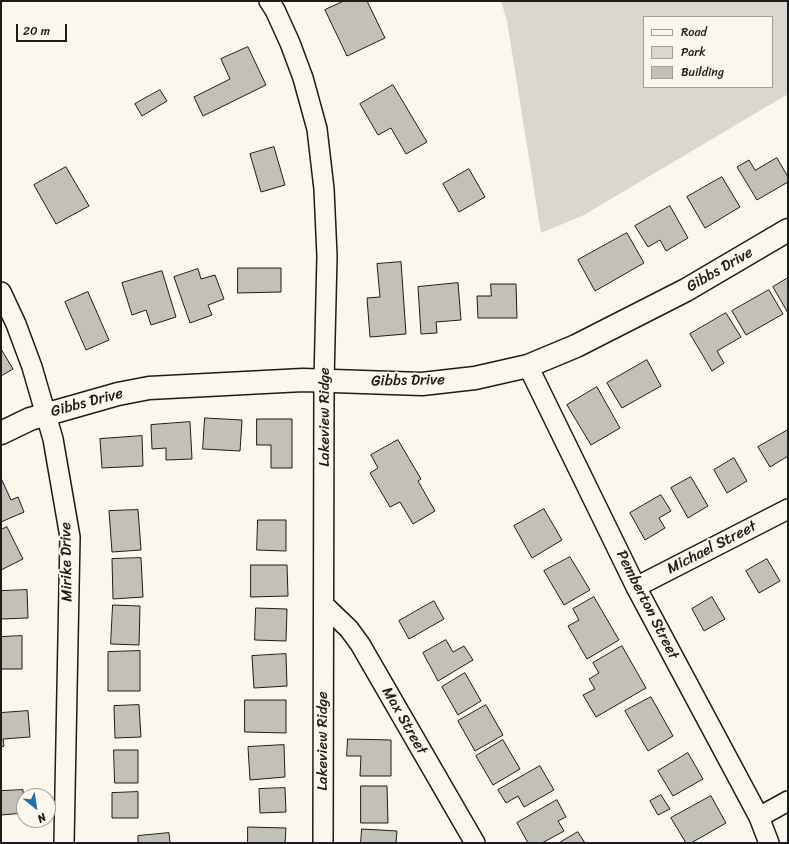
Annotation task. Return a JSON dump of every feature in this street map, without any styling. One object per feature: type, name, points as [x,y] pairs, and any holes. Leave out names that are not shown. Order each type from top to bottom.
[{"type":"street","name":"Lakeview Ridge","points":[[269,1],[275,10],[304,78],[317,129],[324,189],[327,256],[324,381],[322,843]]},
{"type":"street","name":"Gibbs Drive","points":[[1,433],[30,419],[118,394],[149,388],[303,380],[422,384],[475,378],[528,366],[576,346],[686,290],[788,230]]},
{"type":"street","name":"Mirike Drive","points":[[1,292],[16,324],[32,367],[53,438],[70,537],[64,843]]},
{"type":"street","name":"Pemberton Street","points":[[528,366],[636,587],[759,817],[769,843]]},
{"type":"street","name":"Michael Street","points":[[636,587],[788,509]]},
{"type":"street","name":"Max Street","points":[[324,605],[348,629],[360,644],[475,843]]},
{"type":"street","points":[[759,817],[788,801]]},
{"type":"green space","points":[[501,1],[788,1],[788,94],[584,215],[541,233],[507,21]]},
{"type":"building","points":[[344,1],[367,1],[385,38],[347,56],[325,10]]},
{"type":"building","points":[[248,47],[266,85],[203,116],[194,97],[230,79],[221,59]]},
{"type":"building","points":[[393,85],[427,142],[406,154],[391,128],[378,135],[360,104]]},
{"type":"building","points":[[160,90],[167,101],[142,116],[135,104]]},
{"type":"building","points":[[274,147],[285,185],[261,192],[250,154]]},
{"type":"building","points":[[777,158],[788,177],[788,182],[757,200],[737,167],[749,160],[755,170]]},
{"type":"building","points":[[66,167],[89,206],[56,224],[34,185]]},
{"type":"building","points":[[469,169],[485,197],[459,212],[443,184]]},
{"type":"building","points":[[722,177],[740,207],[705,228],[687,197]]},
{"type":"building","points":[[670,206],[688,238],[666,251],[660,240],[648,247],[635,226]]},
{"type":"building","points":[[627,233],[644,263],[595,291],[578,260]]},
{"type":"building","points":[[401,262],[406,334],[370,337],[367,298],[380,297],[377,264]]},
{"type":"building","points":[[238,268],[281,268],[281,292],[238,293]]},
{"type":"building","points":[[198,269],[201,279],[215,275],[224,299],[208,305],[212,315],[190,323],[174,277]]},
{"type":"building","points":[[162,271],[176,317],[151,325],[146,310],[132,315],[122,283]]},
{"type":"building","points":[[788,278],[788,313],[773,287]]},
{"type":"building","points":[[458,283],[461,320],[436,322],[437,333],[421,334],[418,287]]},
{"type":"building","points":[[491,284],[516,284],[517,318],[478,318],[477,296],[491,296]]},
{"type":"building","points":[[769,290],[783,314],[746,335],[732,311]]},
{"type":"building","points":[[88,292],[109,340],[86,350],[65,302]]},
{"type":"building","points":[[726,313],[741,337],[717,351],[724,363],[712,371],[690,334]]},
{"type":"building","points":[[1,349],[13,369],[1,376]]},
{"type":"building","points":[[647,360],[661,386],[622,408],[607,383]]},
{"type":"building","points":[[597,387],[620,428],[591,445],[567,405]]},
{"type":"building","points":[[205,418],[242,420],[240,451],[203,449]]},
{"type":"building","points":[[257,419],[292,419],[292,468],[271,468],[271,445],[257,445]]},
{"type":"building","points":[[190,422],[192,459],[166,460],[166,448],[152,449],[151,425]]},
{"type":"building","points":[[788,430],[788,456],[770,467],[758,447]]},
{"type":"building","points":[[142,436],[143,466],[102,468],[100,439]]},
{"type":"building","points":[[398,440],[421,479],[418,481],[435,511],[413,524],[400,502],[390,507],[370,473],[378,468],[371,455]]},
{"type":"building","points":[[734,458],[747,481],[727,493],[714,470]]},
{"type":"building","points":[[691,477],[708,506],[688,518],[671,488]]},
{"type":"building","points":[[1,478],[11,500],[18,497],[24,512],[1,522]]},
{"type":"building","points":[[661,495],[671,511],[659,518],[665,528],[645,540],[630,513]]},
{"type":"building","points":[[544,509],[562,540],[532,558],[514,526]]},
{"type":"building","points":[[138,510],[141,550],[112,552],[109,511]]},
{"type":"building","points":[[258,520],[286,520],[286,551],[257,550]]},
{"type":"building","points":[[7,527],[23,559],[1,570],[1,530]]},
{"type":"building","points":[[570,557],[590,590],[564,605],[544,571]]},
{"type":"building","points":[[141,558],[143,597],[113,599],[112,559]]},
{"type":"building","points":[[767,559],[780,581],[759,593],[746,571]]},
{"type":"building","points":[[251,565],[287,565],[288,596],[251,597]]},
{"type":"building","points":[[27,590],[28,618],[1,619],[1,591]]},
{"type":"building","points":[[594,597],[619,640],[587,659],[568,626],[579,620],[573,609]]},
{"type":"building","points":[[712,597],[725,619],[704,631],[692,609]]},
{"type":"building","points":[[434,601],[444,619],[409,639],[399,621]]},
{"type":"building","points":[[113,605],[140,606],[139,645],[111,644]]},
{"type":"building","points":[[256,608],[287,609],[286,641],[255,640]]},
{"type":"building","points":[[22,636],[22,669],[1,669],[1,637]]},
{"type":"building","points":[[446,640],[453,652],[464,646],[473,660],[438,681],[423,653]]},
{"type":"building","points":[[622,646],[646,688],[596,717],[583,695],[595,689],[589,679],[599,673],[593,663]]},
{"type":"building","points":[[140,651],[140,691],[108,691],[108,652]]},
{"type":"building","points":[[286,654],[287,686],[254,688],[252,656]]},
{"type":"building","points":[[465,673],[481,701],[458,715],[442,687]]},
{"type":"building","points":[[651,697],[673,736],[648,751],[625,711]]},
{"type":"building","points":[[245,700],[286,700],[286,733],[245,732]]},
{"type":"building","points":[[139,705],[141,737],[115,738],[114,706]]},
{"type":"building","points":[[486,705],[503,735],[475,751],[458,721]]},
{"type":"building","points":[[28,711],[30,737],[3,739],[4,746],[1,747],[1,713]]},
{"type":"building","points":[[348,739],[391,740],[391,776],[360,776],[361,756],[347,756]]},
{"type":"building","points":[[503,740],[520,769],[493,785],[476,756]]},
{"type":"building","points":[[284,745],[285,777],[250,780],[248,747]]},
{"type":"building","points":[[114,750],[138,750],[138,783],[115,783]]},
{"type":"building","points":[[688,753],[703,779],[673,796],[658,771]]},
{"type":"building","points":[[540,766],[554,790],[524,807],[518,796],[506,803],[498,790]]},
{"type":"building","points":[[361,786],[387,786],[388,823],[361,823]]},
{"type":"building","points":[[285,788],[286,812],[260,813],[259,789]]},
{"type":"building","points":[[16,790],[16,814],[1,815],[1,791]]},
{"type":"building","points":[[138,792],[138,818],[112,818],[112,793]]},
{"type":"building","points":[[661,795],[670,809],[658,815],[650,801]]},
{"type":"building","points":[[711,796],[726,823],[691,843],[686,843],[671,818]]},
{"type":"building","points":[[557,800],[566,817],[558,821],[564,831],[542,843],[528,843],[517,823]]},
{"type":"building","points":[[248,827],[286,828],[285,843],[248,843]]},
{"type":"building","points":[[362,829],[397,831],[396,843],[361,843]]},
{"type":"building","points":[[578,832],[585,843],[559,843]]},
{"type":"building","points":[[169,833],[170,843],[138,843],[138,836]]}]
